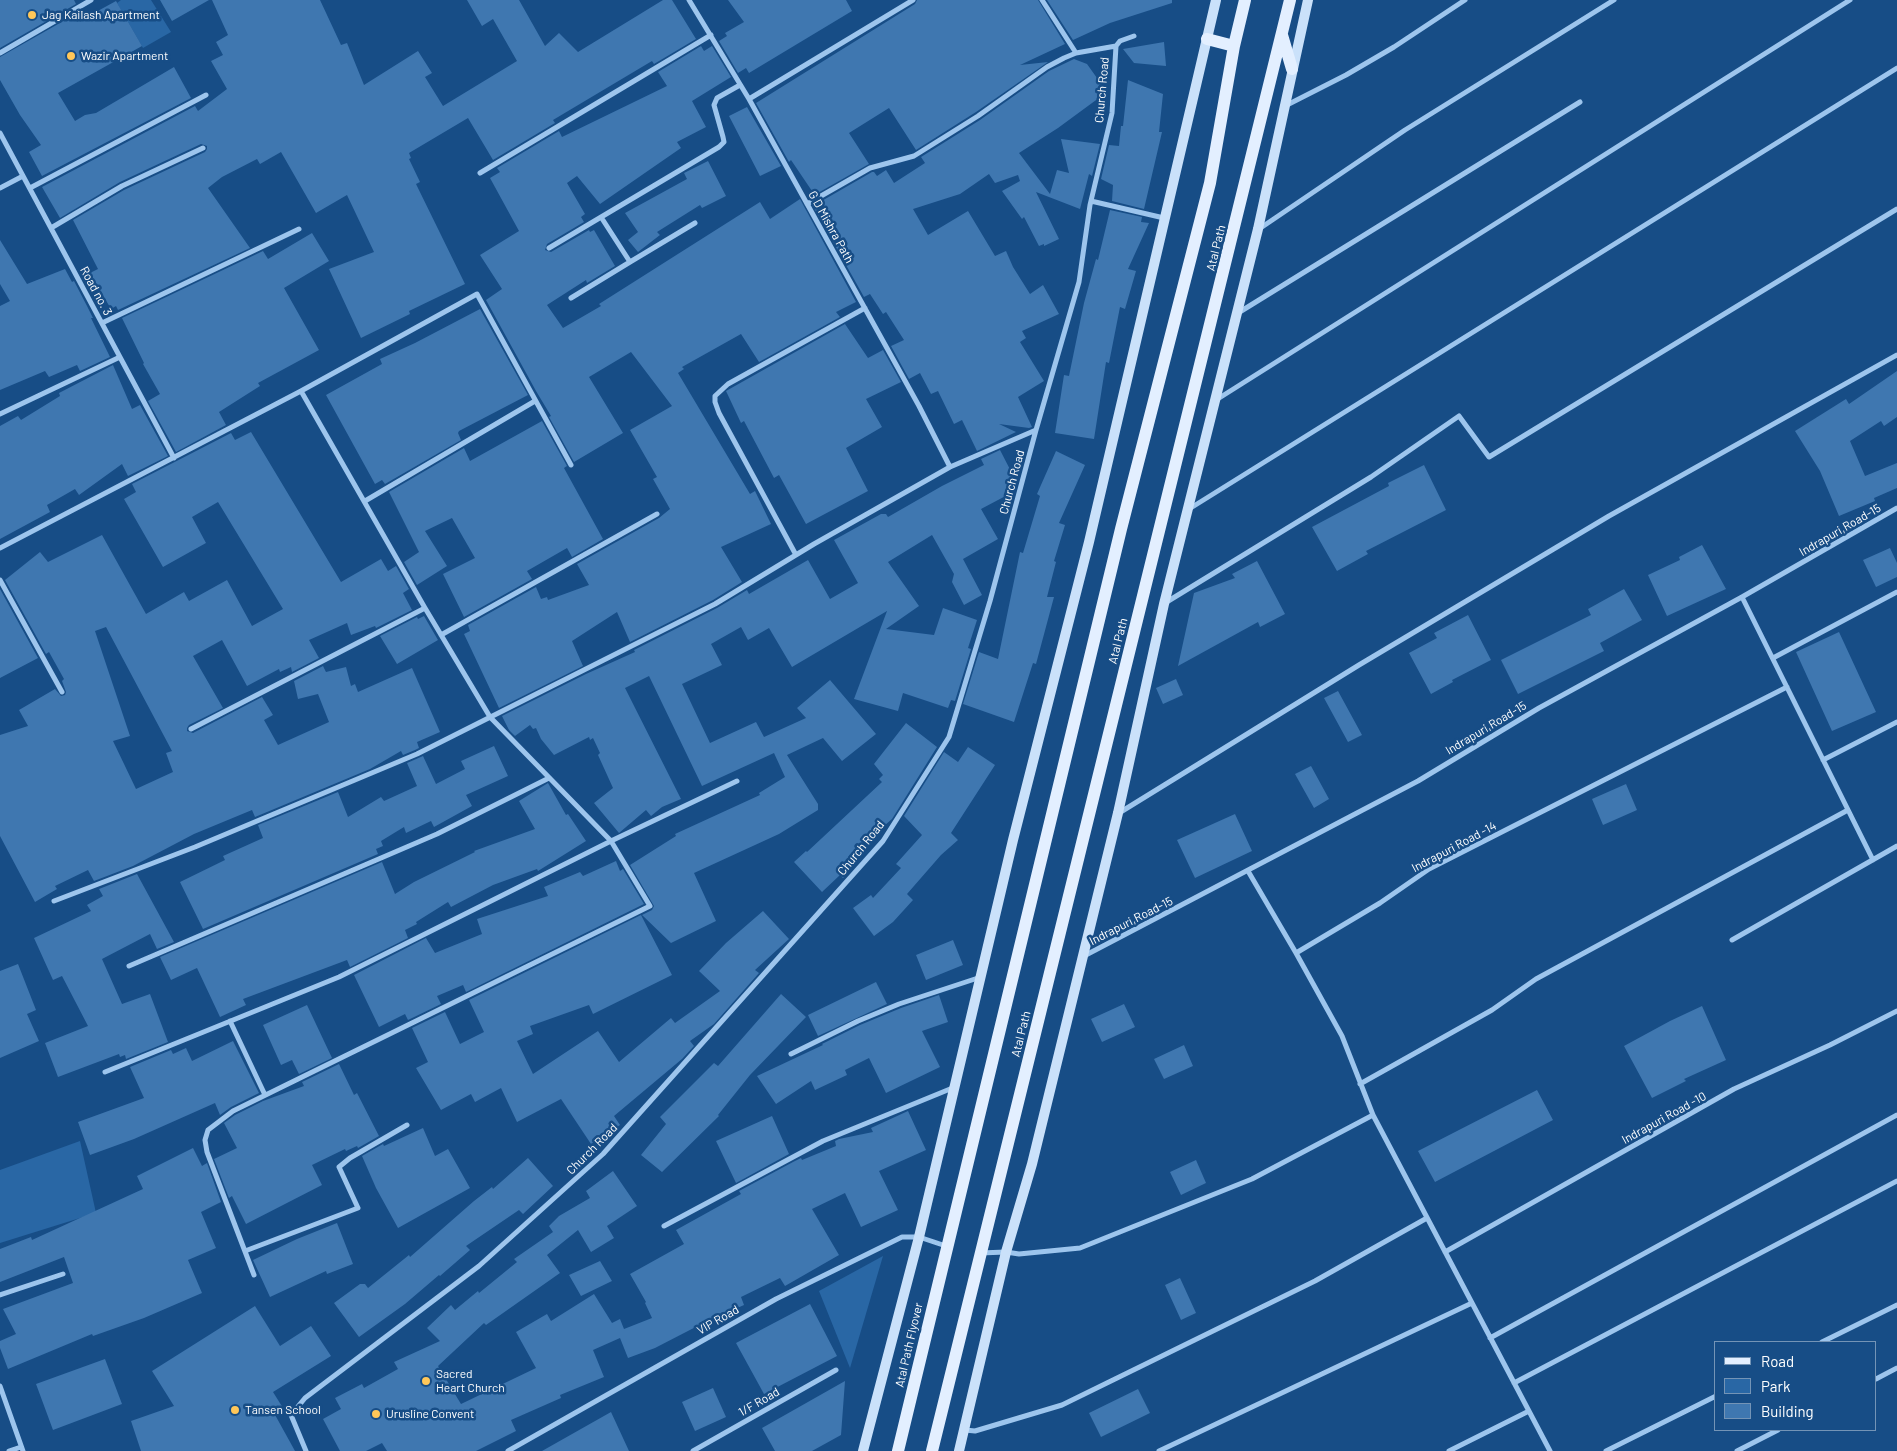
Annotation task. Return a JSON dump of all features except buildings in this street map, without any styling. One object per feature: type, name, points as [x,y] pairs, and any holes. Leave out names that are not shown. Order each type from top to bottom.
[{"type":"main road","points":[[1207,39],[1234,46],[1245,0]]},
{"type":"main road","points":[[1290,0],[1282,35],[1292,69]]},
{"type":"main road","name":"Atal Path","points":[[980,1253],[1282,35]]},
{"type":"main road","name":"Atal Path","points":[[947,1246],[1119,538],[1210,183],[1234,46]]},
{"type":"main road","name":"Atal Path Flyover","points":[[898,1451],[947,1246]]},
{"type":"main road","points":[[932,1451],[980,1253]]},
{"type":"street","points":[[0,53],[91,0]]},
{"type":"street","name":"G D Mishra Path","points":[[689,0],[749,99],[919,406],[950,467]]},
{"type":"street","points":[[749,99],[913,0]]},
{"type":"street","points":[[1042,0],[1076,53]]},
{"type":"street","points":[[863,1451],[919,1237],[1013,840],[1089,542],[1216,0]]},
{"type":"street","points":[[959,1451],[1006,1252],[1032,1164],[1118,813],[1164,604],[1258,229],[1308,0]]},
{"type":"street","points":[[1285,106],[1346,75],[1394,47],[1465,0]]},
{"type":"street","points":[[1258,229],[1405,130],[1614,0]]},
{"type":"street","points":[[1214,402],[1850,0]]},
{"type":"street","points":[[480,173],[711,35]]},
{"type":"street","name":"Church Road","points":[[306,1451],[291,1415],[305,1398],[479,1266],[603,1154],[883,842],[949,737],[990,601],[1036,430],[1079,282],[1091,201],[1112,113],[1116,46],[1120,41],[1134,36]]},
{"type":"street","points":[[807,204],[870,168],[914,156],[978,116],[1047,67],[1076,53],[1116,46]]},
{"type":"street","points":[[1187,510],[1897,68]]},
{"type":"street","points":[[549,248],[724,142],[714,105],[717,98],[740,85]]},
{"type":"street","points":[[30,188],[206,95]]},
{"type":"street","points":[[1236,314],[1580,102]]},
{"type":"street","name":"Road no. 3","points":[[0,133],[174,458]]},
{"type":"street","points":[[51,228],[122,186],[203,148]]},
{"type":"street","points":[[0,188],[23,176]]},
{"type":"street","points":[[1091,201],[1165,218]]},
{"type":"street","points":[[1164,604],[1371,478],[1459,416],[1489,457],[1897,209]]},
{"type":"street","points":[[601,217],[630,262]]},
{"type":"street","points":[[571,298],[695,223]]},
{"type":"street","points":[[102,323],[299,230]]},
{"type":"street","points":[[0,548],[301,391],[477,294],[572,465]]},
{"type":"street","points":[[796,555],[719,413],[715,396],[728,384],[865,308]]},
{"type":"street","points":[[1118,813],[1359,665],[1601,521],[1897,355]]},
{"type":"street","points":[[0,414],[120,357]]},
{"type":"street","points":[[254,1275],[207,1152],[205,1140],[208,1130],[233,1111],[650,906],[611,841],[490,717],[425,608],[301,391]]},
{"type":"street","points":[[365,501],[535,401]]},
{"type":"street","points":[[54,901],[194,847],[409,758],[715,604],[796,555],[950,467],[1036,430]]},
{"type":"street","name":"Indrapuri,Road-15","points":[[1082,957],[1418,781],[1539,708],[1742,597],[1897,508]]},
{"type":"street","points":[[441,634],[656,514]]},
{"type":"street","points":[[0,580],[62,692]]},
{"type":"street","points":[[1773,658],[1897,592]]},
{"type":"street","points":[[1742,597],[1873,860]]},
{"type":"street","points":[[191,729],[425,608]]},
{"type":"street","name":"Indrapuri Road -14","points":[[1296,953],[1380,903],[1429,869],[1787,687]]},
{"type":"street","points":[[1823,760],[1897,722]]},
{"type":"street","points":[[129,966],[437,834],[549,778]]},
{"type":"street","points":[[105,1072],[339,977],[611,841],[737,781]]},
{"type":"street","points":[[1360,1084],[1492,1010],[1536,979],[1848,810]]},
{"type":"street","points":[[1732,940],[1897,846]]},
{"type":"street","points":[[1248,871],[1342,1036],[1373,1116],[1550,1451]]},
{"type":"street","points":[[791,1054],[858,1021],[899,1004],[981,976]]},
{"type":"street","name":"Indrapuri Road -10","points":[[1445,1252],[1734,1089],[1830,1046],[1897,1011]]},
{"type":"street","points":[[230,1021],[265,1095]]},
{"type":"street","points":[[664,1226],[823,1141],[955,1086]]},
{"type":"street","points":[[1490,1338],[1897,1115]]},
{"type":"street","points":[[980,1253],[1006,1252],[1019,1254],[1080,1248],[1252,1179],[1373,1116]]},
{"type":"street","points":[[245,1250],[358,1208],[339,1167],[350,1158],[408,1125]]},
{"type":"street","points":[[1514,1383],[1897,1181]]},
{"type":"street","points":[[965,1430],[975,1431],[1062,1405],[1315,1281],[1427,1218]]},
{"type":"street","name":"VIP Road","points":[[508,1451],[776,1299],[902,1237],[919,1237],[947,1246]]},
{"type":"street","points":[[0,1295],[63,1274]]},
{"type":"street","points":[[1160,1451],[1472,1303]]},
{"type":"street","points":[[1824,1341],[1897,1305]]},
{"type":"street","points":[[1877,1379],[1897,1368]]},
{"type":"street","name":"1/F Road","points":[[693,1451],[836,1370]]},
{"type":"street","points":[[0,1386],[22,1449],[9,1451]]},
{"type":"street","points":[[1606,1451],[1714,1397]]},
{"type":"street","points":[[1449,1451],[1528,1411]]},
{"type":"street","points":[[1737,1451],[1776,1431]]},
{"type":"green space","points":[[121,0],[151,0],[171,32],[143,48],[117,3]]},
{"type":"green space","points":[[80,1141],[96,1213],[0,1243],[0,1170]]},
{"type":"green space","points":[[883,1256],[850,1368],[819,1291]]},
{"type":"place","name":"Jag Kailash Apartment","points":[[32,15]]},
{"type":"place","name":"Wazir Apartment","points":[[71,56]]},
{"type":"place","name":"Sacred Heart Church","points":[[426,1381]]},
{"type":"place","name":"Tansen School","points":[[235,1410]]},
{"type":"place","name":"Urusline Convent","points":[[376,1414]]}]
